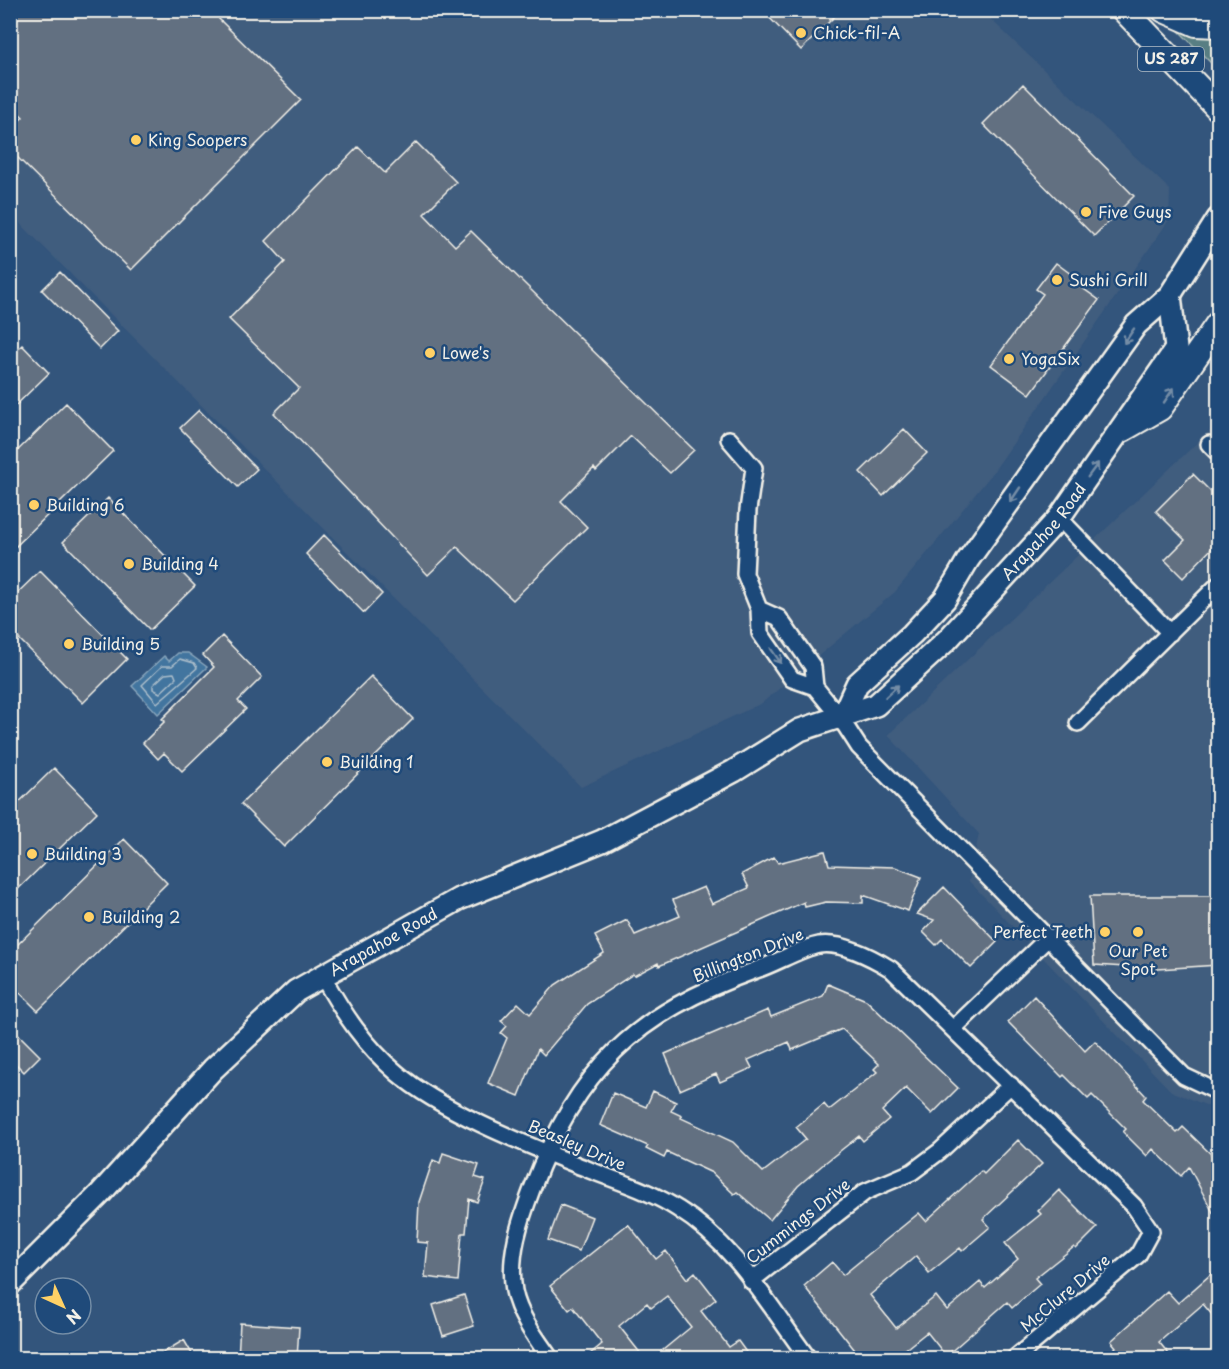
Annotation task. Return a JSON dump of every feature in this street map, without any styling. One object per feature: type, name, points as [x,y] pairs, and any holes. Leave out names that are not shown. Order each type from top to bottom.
[{"type":"main road","name":"US 287","points":[[1124,10],[1218,108]]},
{"type":"main road","points":[[1164,10],[1196,24],[1218,25]]},
{"type":"main road","points":[[841,718],[857,684],[912,634],[945,599],[968,560],[1136,325],[1170,295],[1218,219]]},
{"type":"main road","name":"Arapahoe Road","points":[[10,1284],[99,1195],[238,1044],[296,991],[425,916],[496,882],[602,841],[734,771],[800,730],[876,705],[924,662],[1000,584],[1059,518],[1123,429],[1176,349],[1170,295]]},
{"type":"main road","points":[[1123,429],[1160,408],[1218,324]]},
{"type":"street","points":[[729,439],[754,468],[748,510],[745,574],[759,609],[760,633],[792,680],[815,687],[841,718],[859,747],[958,851],[972,860],[1184,1076],[1218,1092]]},
{"type":"street","points":[[1059,518],[1170,633]]},
{"type":"street","points":[[1078,723],[1218,585]]},
{"type":"street","points":[[759,609],[778,618],[813,667],[815,687]]},
{"type":"street","points":[[953,1029],[1048,937]]},
{"type":"street","name":"Billington Drive","points":[[550,1359],[528,1326],[514,1291],[513,1260],[519,1225],[546,1152],[569,1107],[606,1057],[653,1019],[715,985],[820,945],[863,952],[891,969],[1011,1085],[1134,1206],[1151,1231],[1138,1255]]},
{"type":"street","name":"Beasley Drive","points":[[323,977],[343,1014],[397,1073],[427,1096],[546,1152],[677,1208],[732,1254],[808,1359]]},
{"type":"street","name":"Cummings Drive","points":[[751,1281],[865,1192],[912,1172],[940,1151],[1011,1085]]},
{"type":"street","name":"McClure Drive","points":[[1015,1359],[1138,1255]]},
{"type":"shaded area","points":[[10,11],[982,11],[1170,190],[1169,220],[991,475],[895,592],[762,703],[581,787],[11,214]]},
{"type":"shaded area","points":[[1218,423],[1218,1110],[1171,1091],[969,881],[979,834],[888,735]]},
{"type":"green space","points":[[1182,27],[1218,34],[1218,70],[1179,31]]},
{"type":"water","points":[[178,653],[188,653],[207,667],[158,714],[132,686],[164,656],[169,661]]},
{"type":"building","name":"King Soopers","points":[[10,10],[228,10],[219,19],[301,100],[131,270],[10,150],[10,130],[23,117],[10,104]]},
{"type":"building","name":"Chick-fil-A","points":[[762,10],[841,10],[801,50]]},
{"type":"building","points":[[1023,84],[1134,196],[1094,236],[983,124]]},
{"type":"building","name":"Lowe's","points":[[416,142],[456,182],[424,214],[455,246],[471,231],[694,450],[670,473],[631,436],[596,471],[594,468],[561,501],[587,527],[513,600],[457,547],[428,575],[274,413],[299,388],[229,319],[285,262],[266,241],[358,147],[385,173]]},
{"type":"building","points":[[1056,263],[1083,283],[1081,287],[1099,300],[1030,394],[991,365],[1043,294],[1036,289]]},
{"type":"building","points":[[60,272],[118,331],[100,349],[42,290]]},
{"type":"building","points":[[22,345],[49,373],[10,411],[10,356]]},
{"type":"building","name":"Building 6","points":[[66,403],[113,451],[10,552],[10,458]]},
{"type":"building","points":[[199,410],[257,469],[238,487],[180,428]]},
{"type":"building","points":[[904,429],[927,453],[883,496],[860,472]]},
{"type":"building","points":[[1193,474],[1218,499],[1218,542],[1183,578],[1165,560],[1185,540],[1156,511]]},
{"type":"building","name":"Building 4","points":[[108,498],[195,586],[150,630],[63,542]]},
{"type":"building","points":[[324,535],[382,594],[364,613],[306,554]]},
{"type":"building","name":"Building 5","points":[[40,571],[127,659],[83,703],[10,630],[10,600]]},
{"type":"building","points":[[222,636],[262,677],[238,701],[246,709],[182,771],[164,753],[158,759],[143,743],[165,721],[162,719],[214,667],[203,655]]},
{"type":"building","name":"Building 1","points":[[371,676],[413,719],[284,847],[241,804]]},
{"type":"building","name":"Building 3","points":[[54,768],[97,812],[10,897],[10,811]]},
{"type":"building","name":"Building 2","points":[[124,839],[167,883],[38,1011],[10,983],[10,952]]},
{"type":"building","points":[[825,851],[829,865],[895,867],[921,877],[908,911],[863,895],[863,903],[826,902],[805,907],[804,902],[659,966],[658,963],[634,976],[633,974],[587,1004],[544,1055],[538,1049],[519,1096],[488,1083],[507,1038],[501,1033],[507,1026],[501,1021],[518,1003],[530,1014],[555,985],[604,953],[595,936],[627,920],[635,935],[680,916],[673,900],[704,887],[712,904],[749,888],[742,874],[774,857],[778,863]]},
{"type":"building","points":[[944,887],[997,942],[971,968],[942,939],[936,945],[923,932],[934,920],[917,914]]},
{"type":"building","points":[[1090,896],[1218,896],[1218,965],[1158,969],[1094,965]]},
{"type":"building","points":[[828,984],[866,1000],[958,1088],[932,1114],[906,1088],[882,1111],[889,1119],[863,1141],[859,1136],[826,1162],[798,1186],[770,1220],[737,1192],[734,1194],[712,1173],[667,1152],[664,1158],[646,1149],[648,1146],[600,1125],[613,1093],[646,1107],[653,1091],[676,1102],[671,1111],[682,1116],[681,1118],[733,1142],[763,1172],[806,1139],[796,1127],[824,1104],[829,1110],[877,1072],[874,1069],[879,1064],[842,1029],[792,1050],[789,1042],[748,1060],[752,1068],[720,1082],[716,1074],[680,1090],[665,1054],[768,1010],[771,1017],[823,996]]},
{"type":"building","points":[[1034,996],[1085,1051],[1095,1041],[1146,1096],[1143,1100],[1177,1133],[1183,1127],[1218,1161],[1218,1222],[1189,1167],[1181,1176],[1153,1149],[1147,1156],[1123,1132],[1126,1129],[1092,1095],[1088,1099],[1064,1075],[1062,1077],[1008,1022]]},
{"type":"building","points":[[10,1026],[40,1056],[24,1072],[10,1058]]},
{"type":"building","points":[[1018,1140],[1042,1164],[983,1219],[990,1227],[962,1251],[960,1248],[929,1273],[916,1256],[870,1295],[896,1328],[936,1296],[947,1310],[980,1282],[985,1288],[1018,1259],[1005,1243],[1041,1214],[1038,1211],[1059,1190],[1097,1228],[1076,1249],[1074,1247],[1035,1278],[1040,1284],[1012,1308],[1007,1302],[946,1356],[927,1332],[893,1359],[862,1359],[804,1286],[832,1262],[843,1275],[919,1213],[926,1221],[981,1171],[984,1174]]},
{"type":"building","points":[[443,1153],[479,1165],[475,1177],[485,1180],[477,1202],[469,1199],[466,1233],[462,1233],[458,1281],[425,1277],[428,1243],[417,1242],[419,1202],[433,1160],[440,1163]]},
{"type":"building","points":[[561,1205],[592,1217],[579,1251],[548,1240]]},
{"type":"building","points":[[628,1224],[656,1259],[666,1251],[687,1279],[695,1272],[716,1299],[701,1311],[729,1347],[738,1341],[751,1359],[652,1359],[691,1327],[667,1296],[651,1308],[647,1303],[619,1326],[645,1359],[584,1359],[602,1344],[573,1307],[569,1310],[550,1286]]},
{"type":"building","points":[[1218,1268],[1218,1322],[1203,1304],[1159,1342],[1173,1359],[1103,1359],[1116,1347],[1111,1341],[1167,1291],[1178,1303]]},
{"type":"building","points":[[464,1295],[474,1326],[443,1336],[433,1305]]},
{"type":"building","points":[[240,1323],[299,1327],[297,1359],[238,1359]]},
{"type":"building","points":[[184,1340],[195,1359],[152,1359]]},
{"type":"place","name":"Chick-fil-A","points":[[801,33]]},
{"type":"place","name":"King Soopers","points":[[136,140]]},
{"type":"place","name":"Five Guys","points":[[1086,212]]},
{"type":"place","name":"Sushi Grill","points":[[1057,280]]},
{"type":"place","name":"Lowe's","points":[[430,353]]},
{"type":"place","name":"YogaSix","points":[[1009,359]]},
{"type":"place","name":"Building 6","points":[[34,505]]},
{"type":"place","name":"Building 4","points":[[129,564]]},
{"type":"place","name":"Building 5","points":[[69,644]]},
{"type":"place","name":"Building 1","points":[[327,762]]},
{"type":"place","name":"Building 3","points":[[32,854]]},
{"type":"place","name":"Building 2","points":[[89,917]]},
{"type":"place","name":"Perfect Teeth","points":[[1105,932]]},
{"type":"place","name":"Our Pet Spot","points":[[1138,932]]}]
